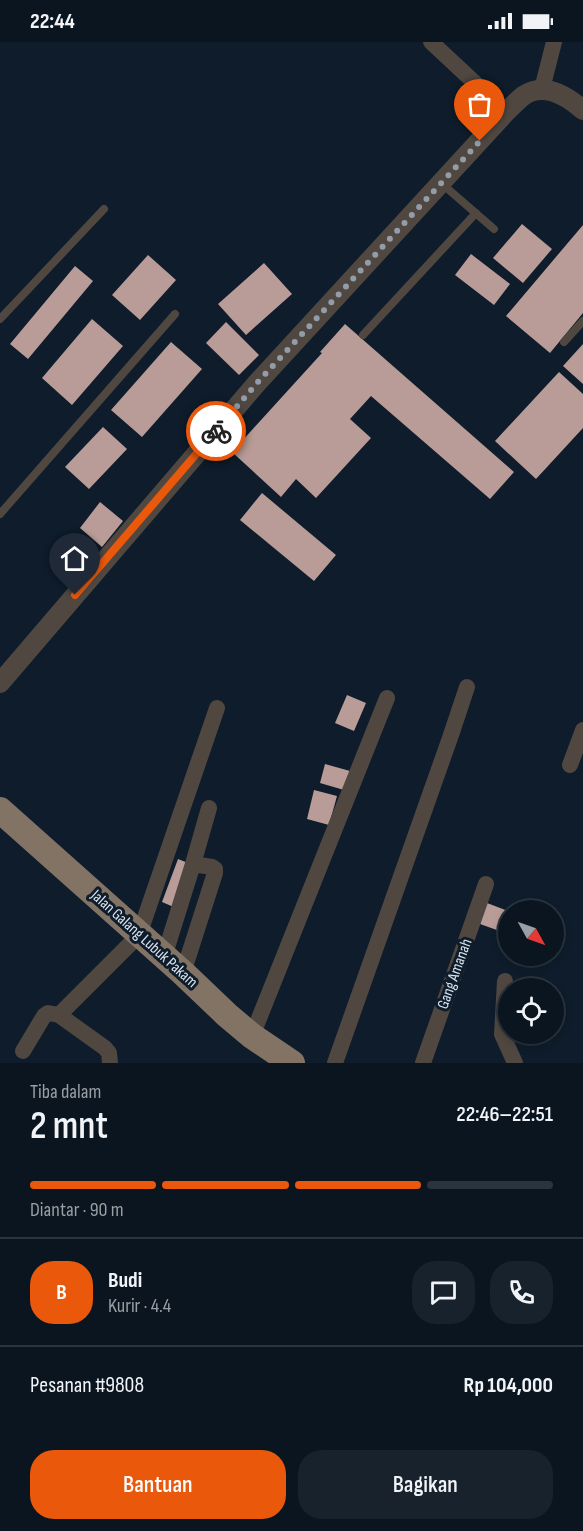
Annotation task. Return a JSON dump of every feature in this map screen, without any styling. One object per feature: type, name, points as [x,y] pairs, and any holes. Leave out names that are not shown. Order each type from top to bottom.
[{"type":"main road","name":"Jalan Galang Lubuk Pakam","points":[[0,810],[227,1015],[252,1036],[292,1063]]},
{"type":"street","points":[[430,42],[506,112]]},
{"type":"street","points":[[542,89],[554,42]]},
{"type":"street","points":[[0,683],[257,383],[506,112],[525,95],[542,89],[561,94],[582,106]]},
{"type":"street","points":[[334,1063],[467,687]]},
{"type":"street","points":[[252,1036],[387,698]]},
{"type":"street","points":[[59,1015],[139,935],[217,708]]},
{"type":"street","points":[[570,765],[583,730]]},
{"type":"street","points":[[164,957],[209,808]]},
{"type":"street","points":[[183,974],[215,873],[213,867],[193,864]]},
{"type":"street","name":"Gang Amanah","points":[[423,1063],[486,884]]},
{"type":"street","points":[[23,1051],[48,1013],[59,1015],[105,1048],[109,1053],[110,1063]]},
{"type":"street","points":[[506,1044],[515,1063]]},
{"type":"lane","points":[[441,183],[494,229]]},
{"type":"lane","points":[[0,319],[104,209]]},
{"type":"lane","points":[[363,334],[476,213]]},
{"type":"lane","points":[[0,514],[174,314]]},
{"type":"lane","points":[[564,342],[583,321]]},
{"type":"building","points":[[522,224],[552,249],[523,283],[493,258]]},
{"type":"building","points":[[583,225],[583,313],[550,353],[506,316]]},
{"type":"building","points":[[471,254],[510,284],[494,305],[455,275]]},
{"type":"building","points":[[148,255],[176,280],[140,320],[112,295]]},
{"type":"building","points":[[264,263],[292,294],[246,335],[218,304]]},
{"type":"building","points":[[75,266],[93,281],[28,359],[10,344]]},
{"type":"building","points":[[92,319],[123,346],[72,405],[42,378]]},
{"type":"building","points":[[226,322],[259,355],[239,375],[206,343]]},
{"type":"building","points":[[345,324],[514,472],[490,499],[371,396],[350,419],[371,438],[316,498],[296,479],[281,497],[232,452],[322,353],[320,352]]},
{"type":"building","points":[[171,342],[202,369],[142,437],[111,410]]},
{"type":"building","points":[[583,344],[583,384],[563,366]]},
{"type":"building","points":[[559,372],[583,394],[583,428],[536,479],[495,441]]},
{"type":"building","points":[[103,427],[127,449],[89,489],[65,467]]},
{"type":"building","points":[[262,493],[336,555],[314,581],[240,520]]},
{"type":"building","points":[[100,502],[123,521],[102,547],[80,528]]},
{"type":"building","points":[[347,695],[366,703],[354,731],[335,723]]},
{"type":"building","points":[[325,764],[350,771],[344,790],[320,783]]},
{"type":"building","points":[[314,790],[337,796],[329,825],[307,819]]},
{"type":"building","points":[[178,859],[193,865],[176,908],[162,902]]},
{"type":"building","points":[[487,903],[498,907],[498,930],[480,924]]},
{"type":"way so far","points":[[216,431],[257,383],[480,141]]},
{"type":"route","points":[[75,595],[216,431]]}]
